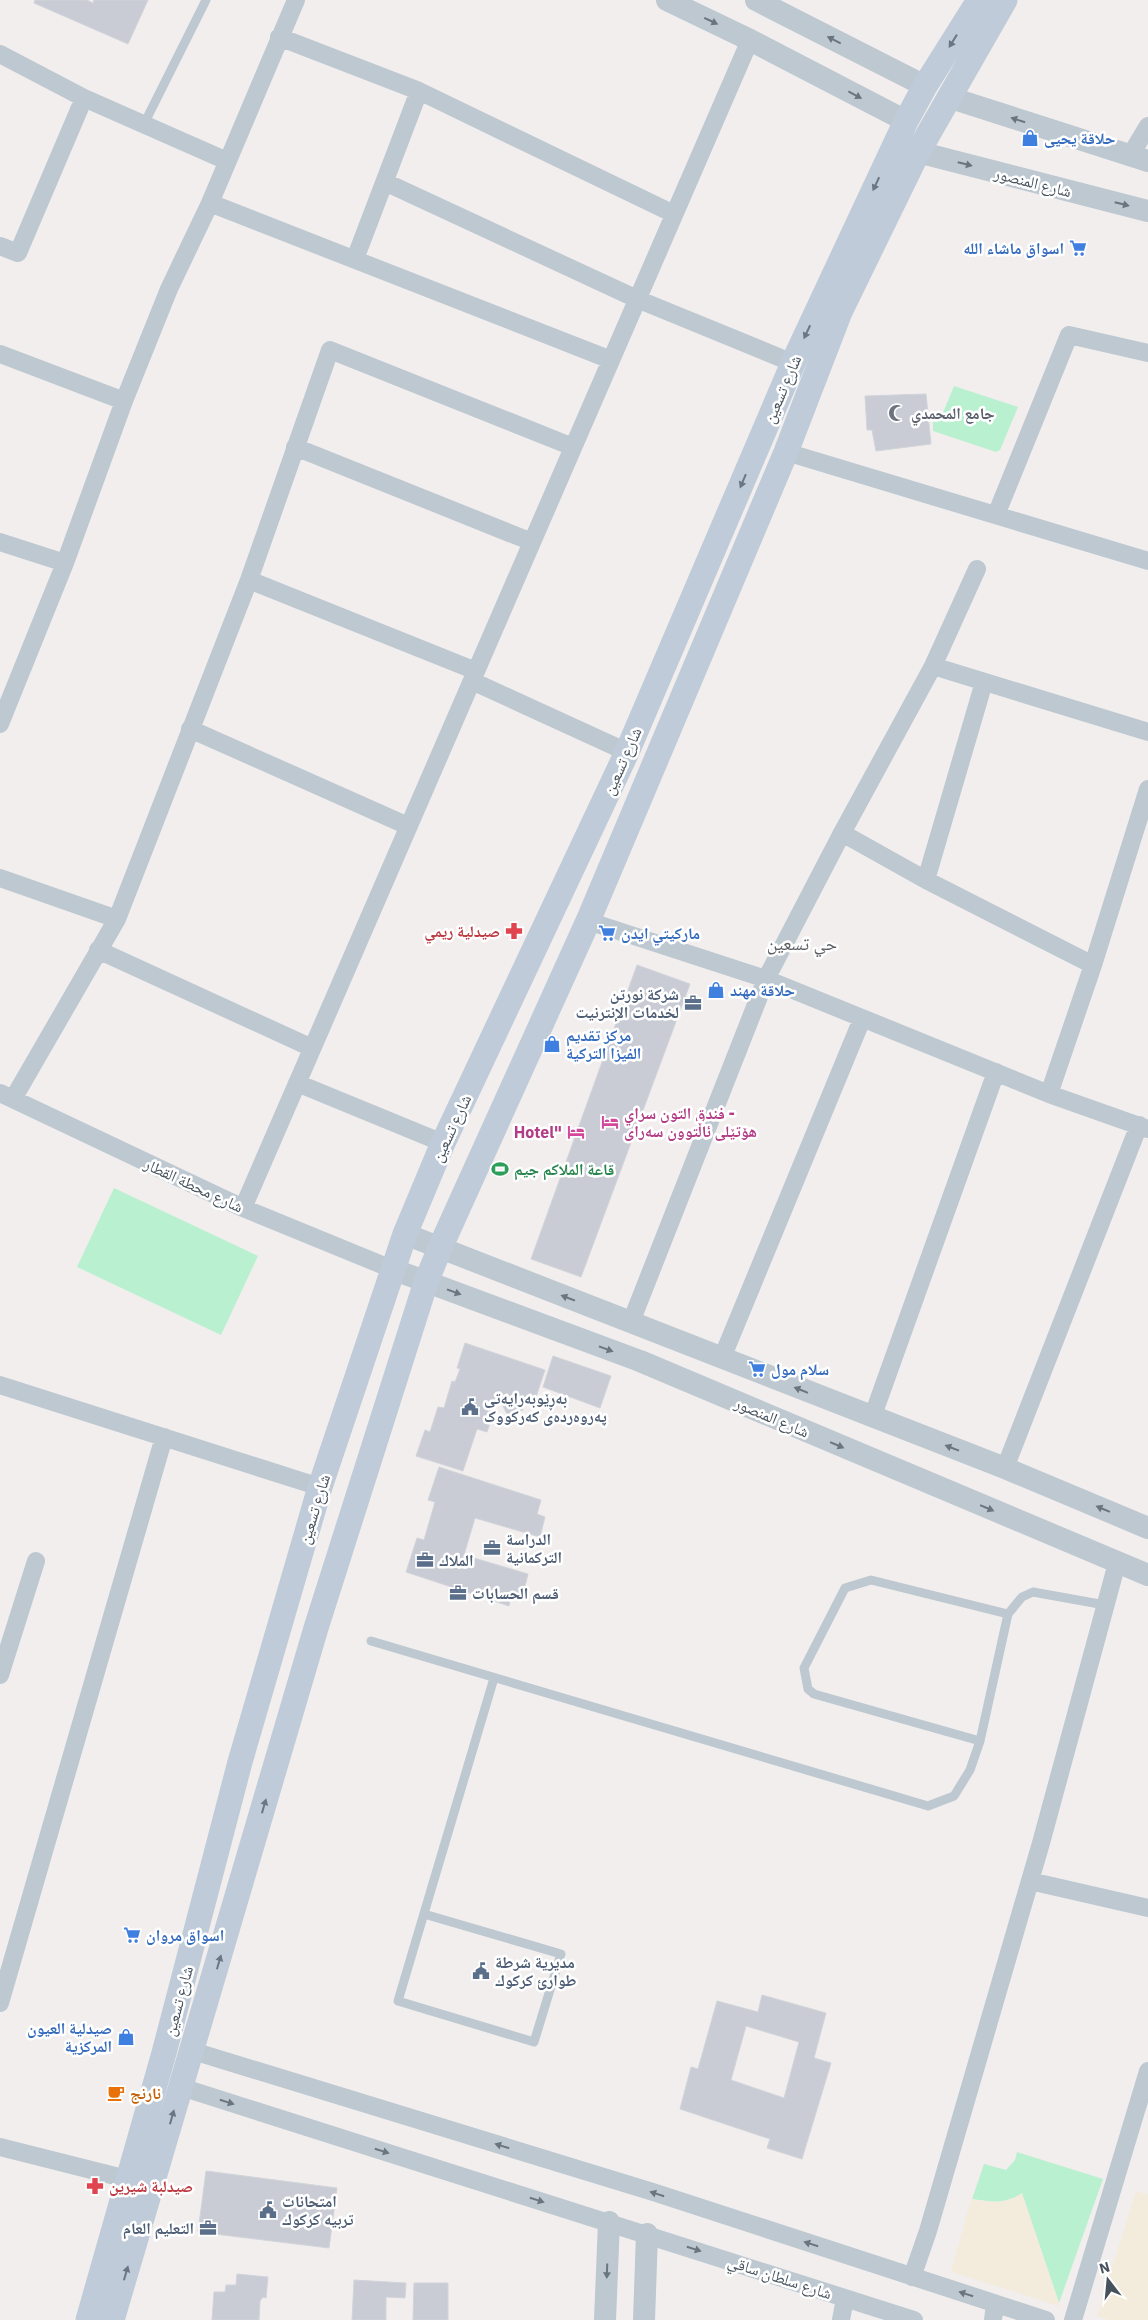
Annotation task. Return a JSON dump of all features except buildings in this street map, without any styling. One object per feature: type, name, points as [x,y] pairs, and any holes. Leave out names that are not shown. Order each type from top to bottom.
[{"type":"main road","name":"شارع تسعين","points":[[88,2320],[164,2053],[240,1762],[320,1488],[405,1234],[443,1143],[627,752],[793,363],[906,121],[924,86],[979,0]]},
{"type":"main road","name":"شارع تسعين","points":[[112,2320],[193,2051],[316,1628],[426,1282],[588,921],[786,452],[840,312],[918,152],[1005,0]]},
{"type":"street","points":[[0,724],[4,702],[65,563],[124,401],[169,289],[210,203],[296,0]]},
{"type":"street","points":[[667,0],[750,40],[906,121]]},
{"type":"street","points":[[756,0],[924,86]]},
{"type":"street","points":[[279,37],[419,91],[674,214]]},
{"type":"street","points":[[243,1208],[750,40]]},
{"type":"street","points":[[0,54],[84,98],[227,161]]},
{"type":"street","points":[[356,259],[419,91]]},
{"type":"street","points":[[948,97],[1139,159],[1148,126]]},
{"type":"street","points":[[0,246],[18,253],[84,98]]},
{"type":"street","name":"شارع المنصور","points":[[918,152],[1148,211]]},
{"type":"street","points":[[385,182],[637,299],[793,363]]},
{"type":"street","points":[[210,203],[611,360]]},
{"type":"street","points":[[996,515],[1070,335],[1148,353]]},
{"type":"street","points":[[6,1096],[117,919],[249,580],[330,350],[573,448]]},
{"type":"street","points":[[0,354],[124,401]]},
{"type":"street","points":[[295,447],[532,542]]},
{"type":"street","points":[[786,452],[1148,561]]},
{"type":"street","points":[[0,542],[65,563]]},
{"type":"street","points":[[631,1322],[766,979],[842,833],[933,666],[977,569]]},
{"type":"street","points":[[249,580],[474,676],[627,752]]},
{"type":"street","points":[[933,666],[1148,732]]},
{"type":"street","points":[[926,880],[984,682]]},
{"type":"street","points":[[190,729],[408,826]]},
{"type":"street","points":[[1049,1094],[1093,965],[1148,789]]},
{"type":"street","points":[[842,833],[926,880],[1093,965]]},
{"type":"street","points":[[0,878],[117,919]]},
{"type":"street","points":[[588,921],[766,979],[1049,1094],[1143,1127],[1005,1468]]},
{"type":"street","points":[[98,950],[312,1048]]},
{"type":"street","points":[[722,1358],[862,1019]]},
{"type":"street","points":[[872,1418],[996,1072]]},
{"type":"street","points":[[297,1083],[443,1143]]},
{"type":"street","name":"شارع محطة القطار","points":[[6,1096],[243,1208],[392,1269]]},
{"type":"street","points":[[405,1234],[872,1418],[1005,1468],[1148,1528]]},
{"type":"street","name":"شارع المنصور","points":[[392,1269],[640,1361],[1148,1575]]},
{"type":"street","points":[[0,1385],[320,1488]]},
{"type":"street","points":[[0,2003],[164,1437]]},
{"type":"street","points":[[0,1675],[36,1561]]},
{"type":"street","points":[[912,2277],[928,2232],[1030,1881],[1117,1563]]},
{"type":"street","points":[[1030,1881],[1148,1908]]},
{"type":"street","points":[[193,2051],[653,2192],[912,2277],[994,2312],[1046,2320]]},
{"type":"street","points":[[1073,2320],[1148,2071]]},
{"type":"street","name":"شارع سلطان ساقي","points":[[181,2088],[914,2320]]},
{"type":"street","points":[[0,2147],[127,2179]]},
{"type":"street","points":[[605,2320],[609,2222]]},
{"type":"street","points":[[644,2320],[647,2234]]},
{"type":"street","points":[[841,2320],[845,2298]]},
{"type":"lane","points":[[144,124],[206,0]]},
{"type":"lane","points":[[980,1741],[814,1694],[808,1689],[804,1668],[845,1588],[871,1580],[1008,1614]]},
{"type":"lane","points":[[371,1641],[928,1806],[954,1796],[970,1770],[980,1741],[1008,1614],[1022,1597],[1033,1592],[1106,1605]]},
{"type":"lane","points":[[424,1914],[561,1954],[534,2042],[398,2001],[494,1678]]},
{"type":"green space","points":[[954,386],[1018,407],[1000,450],[996,452],[933,431],[933,416],[942,415]]},
{"type":"green space","points":[[114,1188],[258,1256],[221,1335],[77,1267]]},
{"type":"green space","points":[[1017,2152],[1103,2179],[1059,2303],[1022,2194],[998,2201],[972,2199],[984,2164],[1006,2170],[1015,2160]]},
{"type":"sand","points":[[1136,2191],[1148,2195],[1148,2320],[1109,2320],[1097,2316]]},
{"type":"sand","points":[[1022,2193],[1059,2306],[951,2272],[971,2199],[997,2202],[1009,2200]]},
{"type":"place","name":"حلاقة يحيى","points":[[1030,138]]},
{"type":"place","name":"اسواق ماشاء الله","points":[[1078,248]]},
{"type":"place","name":"جامع المحمدي","points":[[897,413]]},
{"type":"place","name":"صيدلية ريمي","points":[[514,931]]},
{"type":"place","name":"ماركيتي ايدن","points":[[607,933]]},
{"type":"place","name":"حلاقة مهند","points":[[716,990]]},
{"type":"place","name":"شركة نورتن لخدمات الإنترنيت","points":[[693,1003]]},
{"type":"place","name":"مركز تقديم الفيزا التركية","points":[[552,1044]]},
{"type":"place","name":"فندق التون سراي - هۆتێلی ئاڵتوون سەرای","points":[[610,1122]]},
{"type":"place","name":"Hotel\"","points":[[576,1132]]},
{"type":"place","name":"قاعة الملاكم جيم","points":[[500,1169]]},
{"type":"place","name":"سلام مول","points":[[757,1369]]},
{"type":"place","name":"بەڕێوبەرایەتی پەروەردەی کەرکووک","points":[[470,1407]]},
{"type":"place","name":"الدراسة التركمانية","points":[[492,1548]]},
{"type":"place","name":"الملاك","points":[[425,1560]]},
{"type":"place","name":"قسم الحسابات","points":[[458,1593]]},
{"type":"place","name":"اسواق مروان","points":[[132,1935]]},
{"type":"place","name":"مديرية شرطة طوارئ كركوك","points":[[481,1971]]},
{"type":"place","name":"صيدلية العيون المركزية","points":[[126,2037]]},
{"type":"place","name":"نارنج","points":[[116,2093]]},
{"type":"place","name":"صيدلبة شيرين","points":[[95,2186]]},
{"type":"place","name":"امتحانات تربيه كركوك","points":[[268,2210]]},
{"type":"place","name":"التعليم العام","points":[[208,2228]]},
{"type":"district","name":"حي تسعين","points":[[802,943]]}]
